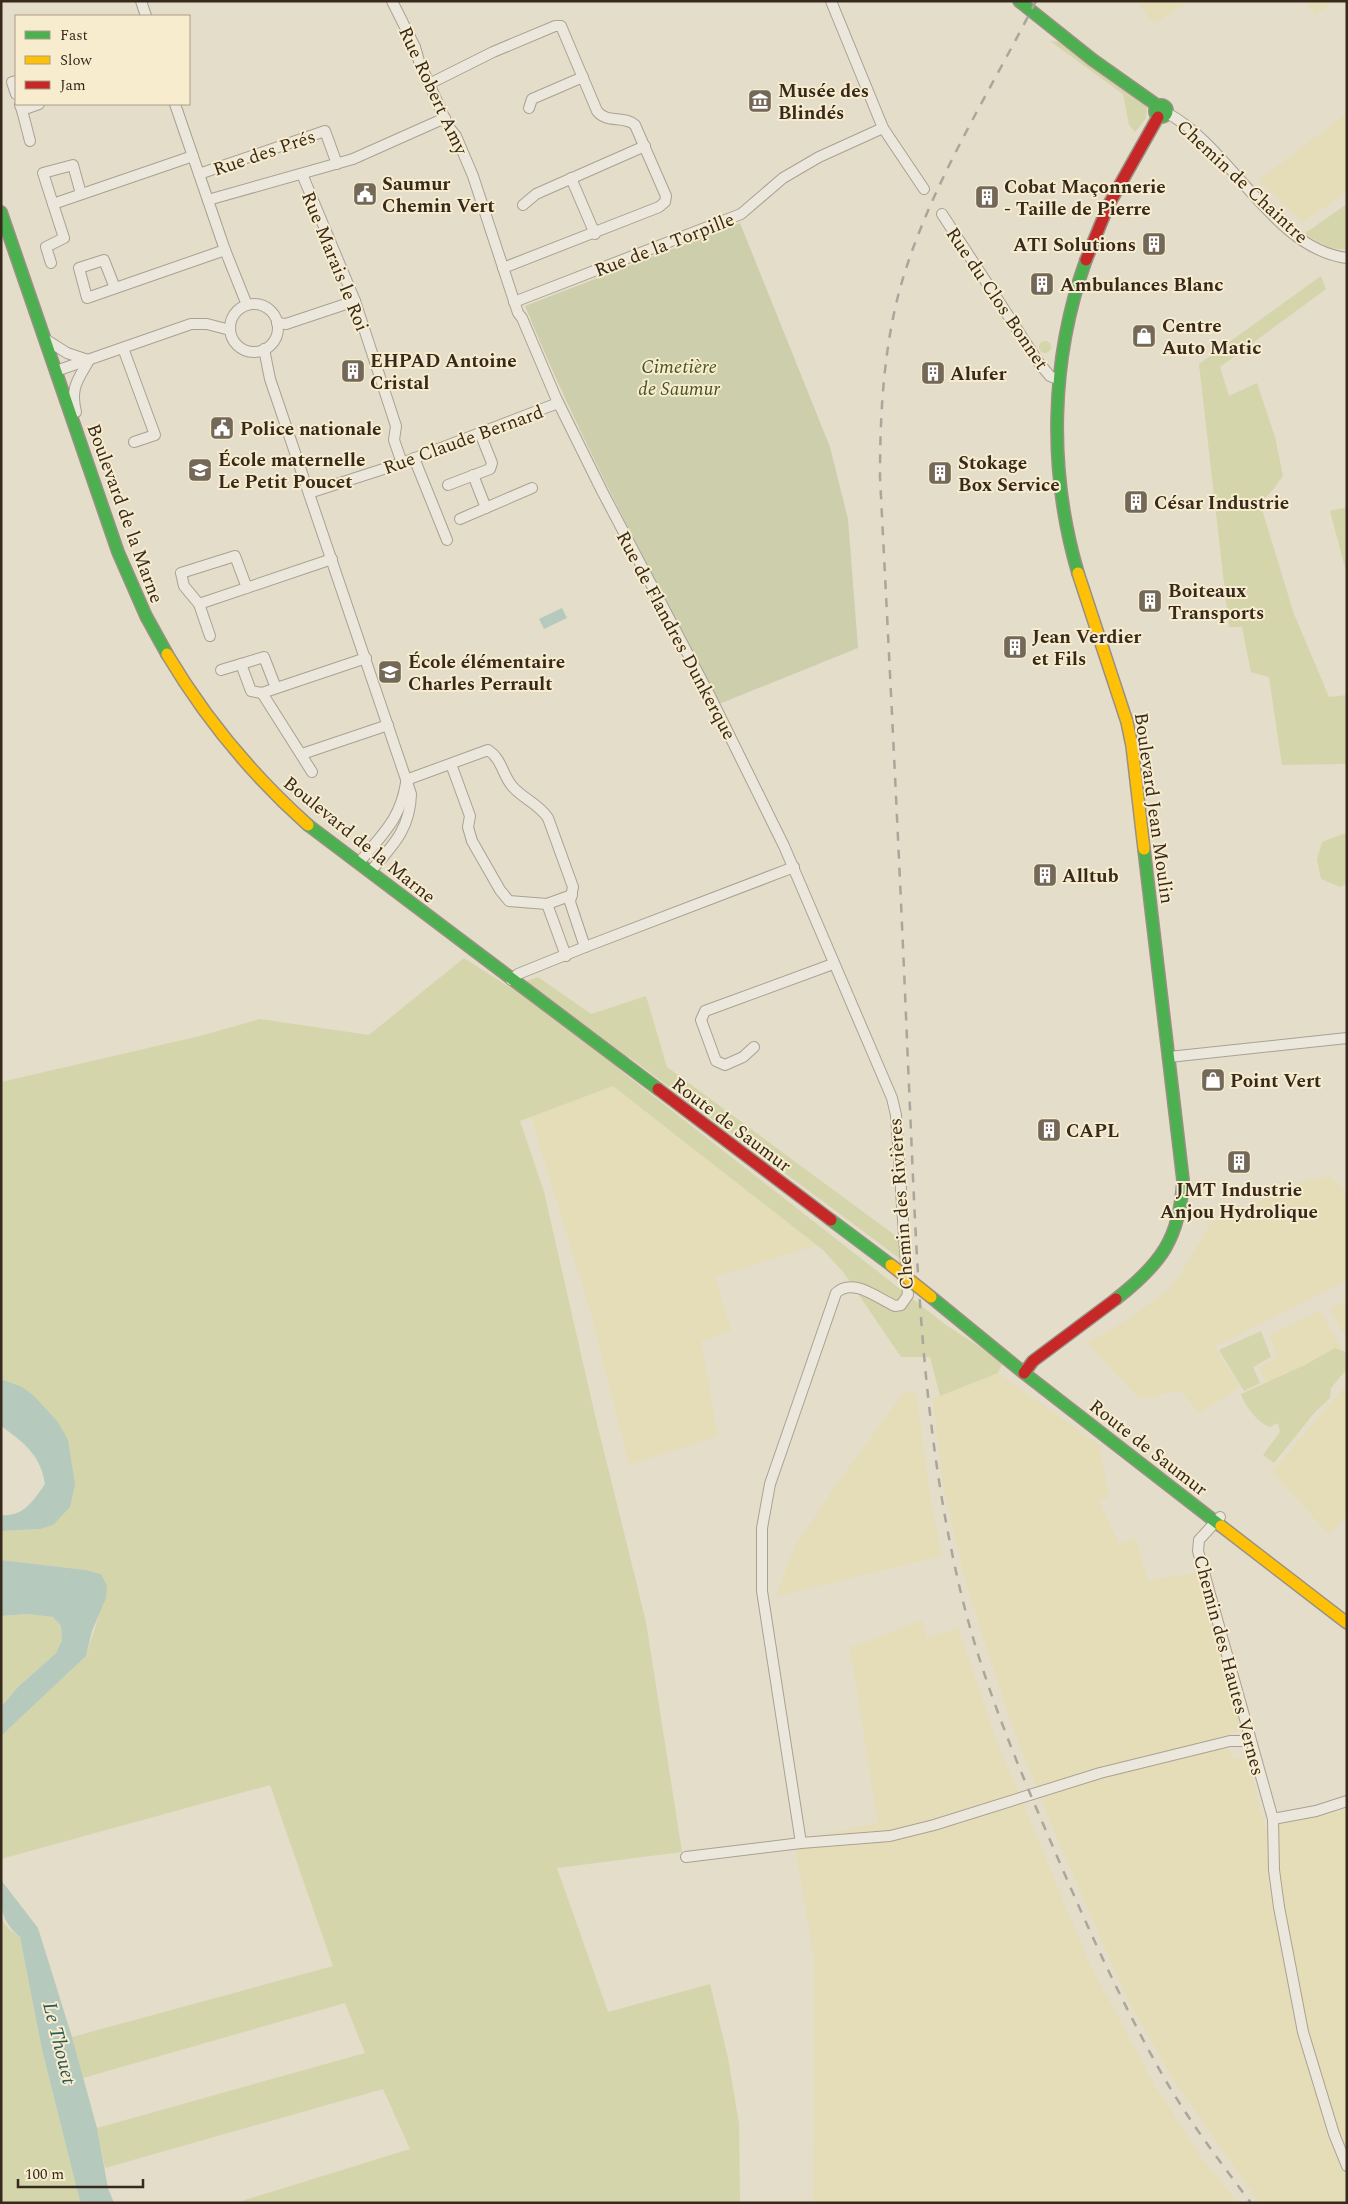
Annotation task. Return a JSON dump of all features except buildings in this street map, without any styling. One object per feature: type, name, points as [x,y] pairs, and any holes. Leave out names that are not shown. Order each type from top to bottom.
[{"type":"main road","points":[[1019,1],[1099,63]]},
{"type":"main road","points":[[1031,1],[1099,63],[1161,112]]},
{"type":"main road","name":"Boulevard Jean Moulin","points":[[1026,1370],[1033,1361],[1134,1285],[1156,1264],[1178,1224],[1182,1203],[1183,1180],[1128,727],[1116,681],[1073,558],[1061,496],[1056,432],[1058,379],[1073,299],[1094,235],[1122,180],[1161,112]]},
{"type":"main road","name":"Boulevard de la Marne","points":[[1,212],[118,552],[136,598],[164,652],[182,681],[223,737],[267,786],[319,834],[511,980]]},
{"type":"main road","name":"Route de Saumur","points":[[511,980],[931,1297],[988,1336],[1026,1370],[1347,1623]]},
{"type":"main road","name":"Route de Saumur","points":[[1218,1520],[1347,1616]]},
{"type":"street","points":[[141,1],[146,15]]},
{"type":"street","name":"Rue Robert Amy","points":[[392,1],[415,47],[429,84],[456,136],[473,176],[514,302],[558,403]]},
{"type":"street","points":[[831,1],[883,128],[924,188]]},
{"type":"street","points":[[429,84],[493,52],[555,26],[561,26],[600,115],[604,118],[632,122],[635,125],[666,196],[665,202],[660,207],[595,234],[502,268]]},
{"type":"street","points":[[529,108],[532,99],[583,77]]},
{"type":"street","points":[[15,81],[12,82],[15,91]]},
{"type":"street","points":[[30,141],[21,107],[34,105]]},
{"type":"street","points":[[175,105],[225,250],[247,305]]},
{"type":"street","name":"Chemin de Chaintre","points":[[1161,112],[1180,120],[1200,135],[1265,207],[1286,226],[1318,249],[1331,255],[1347,258]]},
{"type":"street","name":"Rue des Prés","points":[[208,200],[353,159],[445,118]]},
{"type":"street","name":"Rue de la Torpille","points":[[514,302],[741,214],[783,178],[819,157],[883,128]]},
{"type":"street","name":"Rue des Prés","points":[[199,174],[325,131],[337,164]]},
{"type":"street","points":[[523,205],[536,194],[645,146]]},
{"type":"street","points":[[53,204],[193,156]]},
{"type":"street","points":[[51,263],[46,247],[64,238],[43,173],[73,165],[81,194]]},
{"type":"street","name":"Rue Marais le Roi","points":[[302,174],[355,301],[396,426],[394,440],[402,462]]},
{"type":"street","points":[[571,178],[595,234]]},
{"type":"street","name":"Rue du Clos Bonnet","points":[[942,214],[1040,363],[1050,376],[1058,379]]},
{"type":"street","points":[[115,288],[225,250]]},
{"type":"street","points":[[277,323],[286,324],[355,301]]},
{"type":"street","points":[[247,305],[262,305],[270,310],[277,323],[275,339],[264,349],[256,351],[241,348],[232,337],[230,330],[234,314],[247,305]]},
{"type":"street","points":[[56,370],[191,324],[207,324],[230,330]]},
{"type":"street","points":[[45,339],[67,354],[89,360]]},
{"type":"street","points":[[123,348],[155,435],[134,442]]},
{"type":"street","points":[[264,349],[270,379],[411,794],[411,808],[402,834],[370,872]]},
{"type":"street","points":[[77,433],[77,414],[73,399],[74,388],[89,360]]},
{"type":"street","name":"Rue Claude Bernard","points":[[310,493],[414,458],[558,403]]},
{"type":"street","name":"Rue de Flandres Dunkerque","points":[[558,403],[750,774],[794,868]]},
{"type":"street","points":[[448,485],[490,469],[492,463],[480,433]]},
{"type":"street","points":[[414,458],[447,540]]},
{"type":"street","points":[[472,475],[486,508]]},
{"type":"street","points":[[460,519],[532,488]]},
{"type":"street","points":[[210,636],[199,604],[184,586],[181,574],[235,556],[247,588]]},
{"type":"street","points":[[199,604],[332,559]]},
{"type":"street","points":[[221,670],[264,657],[276,688]]},
{"type":"street","points":[[241,664],[251,691],[262,693],[366,658]]},
{"type":"street","points":[[262,693],[312,772]]},
{"type":"street","points":[[302,754],[388,725]]},
{"type":"street","points":[[406,780],[488,750],[496,755],[510,784],[516,791],[541,808],[548,818],[573,887],[570,902],[585,947]]},
{"type":"street","points":[[451,764],[470,816],[468,827],[472,841],[500,890],[509,901],[547,904],[572,895]]},
{"type":"street","points":[[359,863],[395,818],[404,796],[406,780]]},
{"type":"street","points":[[511,980],[518,974],[585,947],[794,868]]},
{"type":"street","name":"Chemin des Rivières","points":[[794,868],[833,964],[892,1098],[896,1116],[908,1295],[900,1305],[895,1306],[858,1287],[848,1286],[841,1288],[836,1294],[776,1465],[765,1508],[761,1570],[801,1843]]},
{"type":"street","points":[[547,904],[566,956]]},
{"type":"street","points":[[754,1047],[743,1057],[725,1064],[716,1061],[701,1020],[702,1015],[705,1011],[833,964]]},
{"type":"street","points":[[1169,1058],[1347,1038]]},
{"type":"street","name":"Chemin des Hautes Vernes","points":[[1218,1520],[1199,1540],[1198,1551],[1273,1819],[1274,1870],[1279,1907],[1303,2032],[1334,2134],[1347,2166]]},
{"type":"street","points":[[686,1857],[801,1843],[900,1834],[1100,1773],[1230,1741],[1250,1741]]},
{"type":"street","points":[[1273,1819],[1316,1811],[1347,1801]]},
{"type":"shaded area","points":[[1137,1],[1191,1],[1153,24]]},
{"type":"shaded area","points":[[1305,1],[1336,1],[1315,15]]},
{"type":"shaded area","points":[[1347,113],[1347,192],[1302,222],[1259,180]]},
{"type":"shaded area","points":[[613,1086],[817,1245],[715,1277],[731,1331],[701,1341],[718,1436],[629,1465],[590,1311],[531,1116]]},
{"type":"shaded area","points":[[1330,1176],[1340,1184],[1347,1194],[1347,1280],[1214,1347],[1240,1387],[1200,1413],[1180,1391],[1140,1399],[1087,1343],[1127,1320],[1168,1290],[1184,1269],[1210,1224],[1302,1182]]},
{"type":"shaded area","points":[[1347,1300],[1347,1340],[1330,1309]]},
{"type":"shaded area","points":[[1320,1311],[1343,1351],[1269,1388],[1259,1367],[1278,1357],[1269,1335]]},
{"type":"shaded area","points":[[998,1373],[1099,1445],[1109,1497],[1099,1501],[1119,1544],[1136,1538],[1147,1580],[1198,1573],[1243,1729],[1222,1738],[1232,1757],[1248,1760],[1265,1828],[1347,1809],[1347,2203],[1260,2203],[1177,2085],[1127,1999],[1048,1816],[1012,1726],[965,1580],[943,1486],[933,1398]]},
{"type":"shaded area","points":[[1347,1384],[1347,1516],[1329,1534],[1272,1472]]},
{"type":"shaded area","points":[[904,1392],[916,1393],[932,1507],[942,1556],[776,1596],[795,1546],[839,1481]]},
{"type":"shaded area","points":[[922,1620],[927,1638],[958,1628],[996,1740],[1091,1967],[1156,2087],[1200,2156],[1238,2203],[813,2203],[814,1957],[795,1847],[810,1837],[878,1823],[850,1648]]},
{"type":"green space","points":[[1050,41],[1061,42],[1147,107],[1146,118],[1135,132],[1129,125],[1123,94]]},
{"type":"green space","points":[[1347,204],[1347,250],[1330,248],[1304,234]]},
{"type":"green space","name":"Cimetière de Saumur","points":[[740,223],[830,447],[848,519],[858,648],[719,704],[593,458],[525,306]]},
{"type":"green space","points":[[1321,276],[1326,289],[1220,367],[1229,396],[1257,383],[1275,437],[1283,476],[1260,503],[1294,614],[1329,697],[1347,695],[1347,764],[1282,765],[1269,677],[1251,672],[1242,627],[1229,627],[1199,364]]},
{"type":"green space","points":[[1043,341],[1047,341],[1051,347],[1047,353],[1043,353],[1039,349],[1039,345]]},
{"type":"green space","points":[[1347,507],[1347,575],[1330,511]]},
{"type":"green space","points":[[1346,833],[1347,884],[1340,887],[1321,879],[1317,859],[1322,842]]},
{"type":"green space","points":[[464,958],[509,987],[538,977],[591,1014],[646,996],[667,1067],[900,1239],[899,1258],[629,1057],[620,1070],[946,1325],[1003,1362],[998,1373],[940,1396],[930,1357],[901,1357],[844,1273],[823,1250],[613,1086],[520,1121],[544,1192],[594,1411],[646,1622],[682,1852],[557,1868],[608,2012],[710,1984],[728,2058],[739,2124],[740,2203],[235,2203],[410,2149],[383,2089],[105,2168],[97,2128],[365,2053],[345,2003],[83,2078],[72,2037],[333,1966],[270,1785],[1,1859],[1,1736],[86,1656],[99,1615],[101,1574],[86,1570],[1,1560],[1,1531],[40,1529],[70,1457],[68,1440],[5,1380],[1,1379],[1,1082],[200,1036],[260,1019],[369,1035]]},
{"type":"green space","points":[[1261,1331],[1271,1357],[1253,1367],[1260,1383],[1244,1391],[1219,1350]]},
{"type":"green space","points":[[1335,1348],[1346,1352],[1347,1369],[1331,1388],[1330,1398],[1315,1412],[1274,1463],[1263,1455],[1280,1432],[1278,1423],[1270,1427],[1261,1422],[1249,1409],[1241,1394],[1305,1365]]},
{"type":"green space","points":[[28,1614],[53,1617],[61,1626],[62,1639],[56,1653],[18,1687],[1,1707],[1,1616]]},
{"type":"green space","points":[[1,1919],[9,1929],[20,1937],[42,2050],[81,2203],[1,2203]]},
{"type":"water","points":[[562,608],[567,618],[544,629],[539,619]]},
{"type":"water","points":[[1,1379],[22,1387],[34,1396],[58,1422],[68,1440],[75,1485],[70,1507],[53,1525],[40,1529],[1,1531],[1,1515],[22,1511],[32,1502],[45,1484],[40,1465],[30,1450],[1,1426]]},
{"type":"water","points":[[1,1560],[86,1570],[101,1574],[107,1586],[106,1598],[92,1631],[86,1656],[1,1736],[1,1707],[18,1687],[56,1653],[62,1640],[61,1626],[53,1617],[28,1614],[1,1616]]},
{"type":"water","name":"Le Thouet","points":[[1,1880],[38,1928],[72,2037],[97,2128],[108,2188],[114,2203],[81,2203],[42,2050],[20,1937],[13,1931],[3,1913]]},
{"type":"railway","points":[[1036,1],[958,147],[923,223],[908,261],[897,300],[888,344],[883,388],[880,477],[917,1257],[927,1385],[944,1513],[957,1576],[985,1677],[1010,1743],[1089,1930],[1147,2047],[1183,2109],[1251,2203]]},
{"type":"traffic: fast","points":[[1019,1],[1093,60],[1158,106]]},
{"type":"traffic: fast","points":[[1159,105],[1163,105],[1167,111],[1163,117],[1159,117],[1155,113],[1155,109],[1159,105]]},
{"type":"traffic: fast","points":[[1,212],[118,552],[146,616],[167,654]]},
{"type":"traffic: fast","points":[[1078,573],[1068,534],[1062,495],[1058,456],[1057,416],[1065,337],[1074,298],[1086,260]]},
{"type":"traffic: fast","points":[[308,825],[658,1089]]},
{"type":"traffic: fast","points":[[1116,1299],[1145,1274],[1165,1248],[1178,1218],[1183,1180],[1144,849]]},
{"type":"traffic: fast","points":[[831,1220],[891,1265]]},
{"type":"traffic: fast","points":[[931,1297],[1024,1373],[1221,1526]]},
{"type":"traffic: slow","points":[[1078,573],[1127,722],[1132,746],[1144,849]]},
{"type":"traffic: slow","points":[[167,654],[197,701],[231,745],[287,806],[308,825]]},
{"type":"traffic: slow","points":[[891,1265],[931,1297]]},
{"type":"traffic: slow","points":[[1221,1526],[1347,1623]]},
{"type":"traffic: jam","points":[[1086,260],[1108,206],[1158,117]]},
{"type":"traffic: jam","points":[[658,1089],[831,1220]]},
{"type":"traffic: jam","points":[[1024,1373],[1033,1361],[1116,1299]]},
{"type":"place","name":"Musée des Blindés","points":[[760,101]]},
{"type":"place","name":"Saumur Chemin Vert","points":[[365,194]]},
{"type":"place","name":"Cobat Maçonnerie - Taille de Pierre","points":[[987,197]]},
{"type":"place","name":"ATI Solutions","points":[[1154,244]]},
{"type":"place","name":"Ambulances Blanc","points":[[1042,284]]},
{"type":"place","name":"Centre Auto Matic","points":[[1144,336]]},
{"type":"place","name":"EHPAD Antoine Cristal","points":[[353,371]]},
{"type":"place","name":"Alufer","points":[[933,373]]},
{"type":"place","name":"Police nationale","points":[[222,428]]},
{"type":"place","name":"École maternelle Le Petit Poucet","points":[[200,470]]},
{"type":"place","name":"Stokage Box Service","points":[[940,473]]},
{"type":"place","name":"César Industrie","points":[[1136,502]]},
{"type":"place","name":"Boiteaux Transports","points":[[1150,601]]},
{"type":"place","name":"Jean Verdier et Fils","points":[[1015,647]]},
{"type":"place","name":"École élémentaire Charles Perrault","points":[[390,672]]},
{"type":"place","name":"Alltub","points":[[1045,875]]},
{"type":"place","name":"Point Vert","points":[[1213,1080]]},
{"type":"place","name":"CAPL","points":[[1049,1130]]},
{"type":"place","name":"JMT Industrie Anjou Hydrolique","points":[[1239,1162]]}]
